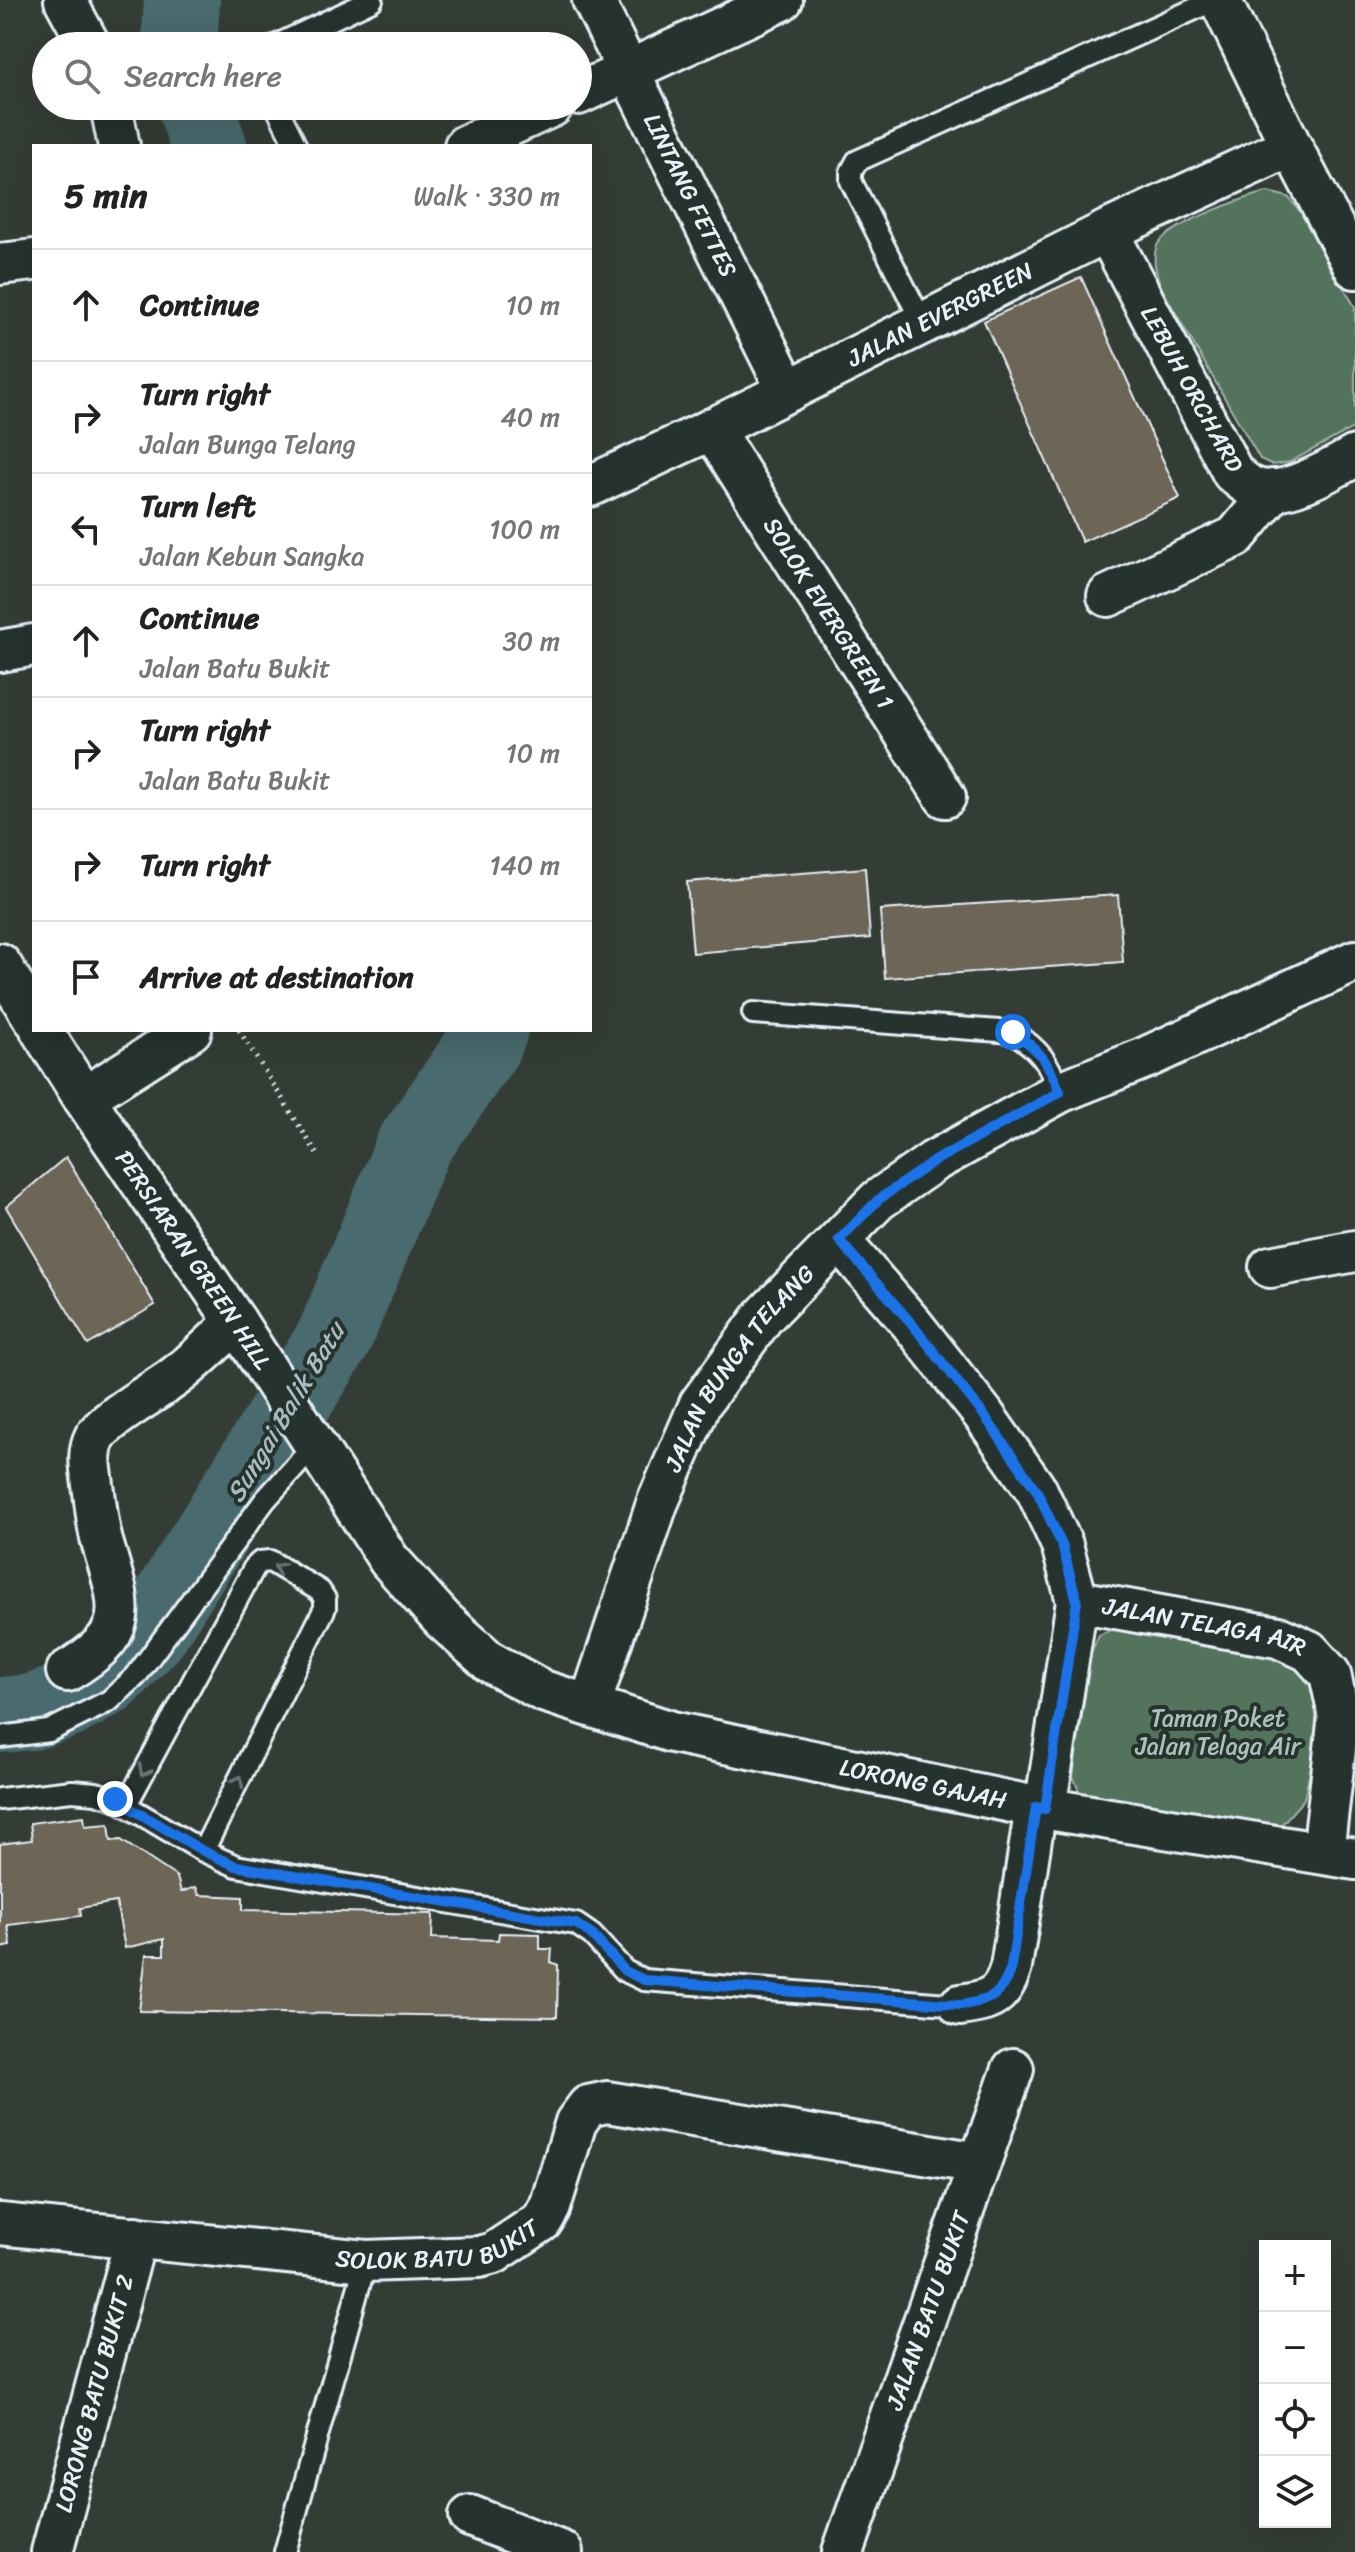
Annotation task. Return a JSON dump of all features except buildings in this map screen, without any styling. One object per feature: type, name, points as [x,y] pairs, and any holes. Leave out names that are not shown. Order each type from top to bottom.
[{"type":"street","points":[[65,0],[82,32]]},
{"type":"street","name":"LINTANG FETTES","points":[[593,0],[788,391]]},
{"type":"street","points":[[1218,0],[1355,268]]},
{"type":"street","points":[[592,88],[776,1]]},
{"type":"street","points":[[114,120],[119,144]]},
{"type":"street","points":[[469,144],[522,120]]},
{"type":"street","name":"JALAN EVERGREEN","points":[[592,485],[712,429],[1107,231],[1291,146]]},
{"type":"street","name":"LEBUH ORCHARD","points":[[1107,231],[1233,473],[1254,489],[1274,490]]},
{"type":"street","points":[[0,264],[32,260]]},
{"type":"street","name":"SOLOK EVERGREEN 1","points":[[712,429],[945,797]]},
{"type":"street","points":[[1108,596],[1235,537],[1274,490],[1292,487],[1355,456]]},
{"type":"street","points":[[0,651],[32,645]]},
{"type":"street","name":"JALAN BUNGA TELANG","points":[[590,1705],[657,1504],[700,1404],[764,1316],[878,1200],[934,1161],[1060,1092],[1145,1058],[1355,961]]},
{"type":"street","points":[[0,964],[32,1015]]},
{"type":"street","name":"PERSIARAN GREEN HILL","points":[[42,1032],[246,1337],[389,1560],[443,1620],[490,1662],[543,1691],[590,1705]]},
{"type":"street","points":[[84,1098],[188,1032]]},
{"type":"street","points":[[839,1240],[912,1324],[1037,1491],[1062,1545],[1077,1601],[1011,1967],[1005,1986],[992,1997],[978,2003],[960,2005]]},
{"type":"street","points":[[1270,1267],[1355,1251]]},
{"type":"street","points":[[67,1671],[99,1649],[118,1615],[119,1599],[102,1542],[89,1456],[96,1436],[108,1423],[178,1374],[246,1337]]},
{"type":"street","name":"JALAN TELAGA AIR","points":[[1077,1601],[1278,1637],[1309,1651],[1330,1674],[1339,1715],[1339,1856]]},
{"type":"street","name":"LORONG GAJAH","points":[[590,1705],[672,1732],[1041,1808],[1339,1856]]},
{"type":"street","name":"JALAN BATU BUKIT","points":[[843,2552],[1013,2069]]},
{"type":"street","name":"SOLOK BATU BUKIT","points":[[0,2224],[366,2261],[450,2259],[494,2253],[542,2221],[550,2207],[576,2122],[588,2106],[607,2102],[979,2163]]},
{"type":"street","name":"LORONG BATU BUKIT 2","points":[[52,2552],[136,2237]]},
{"type":"street","points":[[470,2516],[562,2552]]},
{"type":"lane","points":[[305,32],[372,0]]},
{"type":"lane","points":[[923,324],[851,181],[851,172],[857,161],[1218,0]]},
{"type":"lane","points":[[283,120],[295,144]]},
{"type":"lane","points":[[753,1013],[1013,1032],[1036,1047],[1051,1068],[1060,1092]]},
{"type":"lane","points":[[0,1737],[49,1731],[109,1701],[136,1676],[265,1500],[307,1434]]},
{"type":"lane","points":[[126,1805],[254,1568],[260,1562],[270,1561],[320,1591],[325,1599],[325,1608],[203,1851]]},
{"type":"lane","points":[[0,1799],[72,1791],[96,1793],[126,1805],[203,1851],[236,1866],[576,1924],[592,1935],[625,1971],[644,1980],[960,2005]]},
{"type":"lane","points":[[285,2552],[366,2261]]},
{"type":"path","points":[[240,1032],[319,1157]]},
{"type":"green space","points":[[1268,192],[1288,197],[1301,212],[1355,307],[1355,427],[1290,462],[1273,465],[1260,459],[1163,291],[1155,259],[1161,240],[1188,222],[1242,199]]},
{"type":"green space","name":"Taman Poket Jalan Telaga Air","points":[[1110,1630],[1282,1656],[1302,1666],[1315,1682],[1324,1709],[1304,1799],[1282,1824],[1262,1826],[1093,1797],[1079,1791],[1073,1776],[1091,1652],[1099,1635]]},
{"type":"waterway","name":"Sungai Balik Batu","points":[[180,32],[182,0]]},
{"type":"waterway","name":"Sungai Balik Batu","points":[[200,120],[208,144]]},
{"type":"waterway","name":"Sungai Balik Batu","points":[[0,1715],[32,1712],[65,1701],[107,1678],[149,1634],[334,1338],[413,1147],[489,1032]]},
{"type":"route","points":[[115,1799],[203,1851],[236,1866],[576,1924],[592,1935],[625,1971],[644,1980],[960,2005],[978,2003],[1005,1986],[1011,1967],[1036,1807],[1045,1809],[1077,1601],[1062,1545],[1037,1491],[983,1414],[912,1324],[839,1240],[878,1200],[934,1161],[1060,1092],[1051,1068],[1036,1047],[1013,1032]]}]
